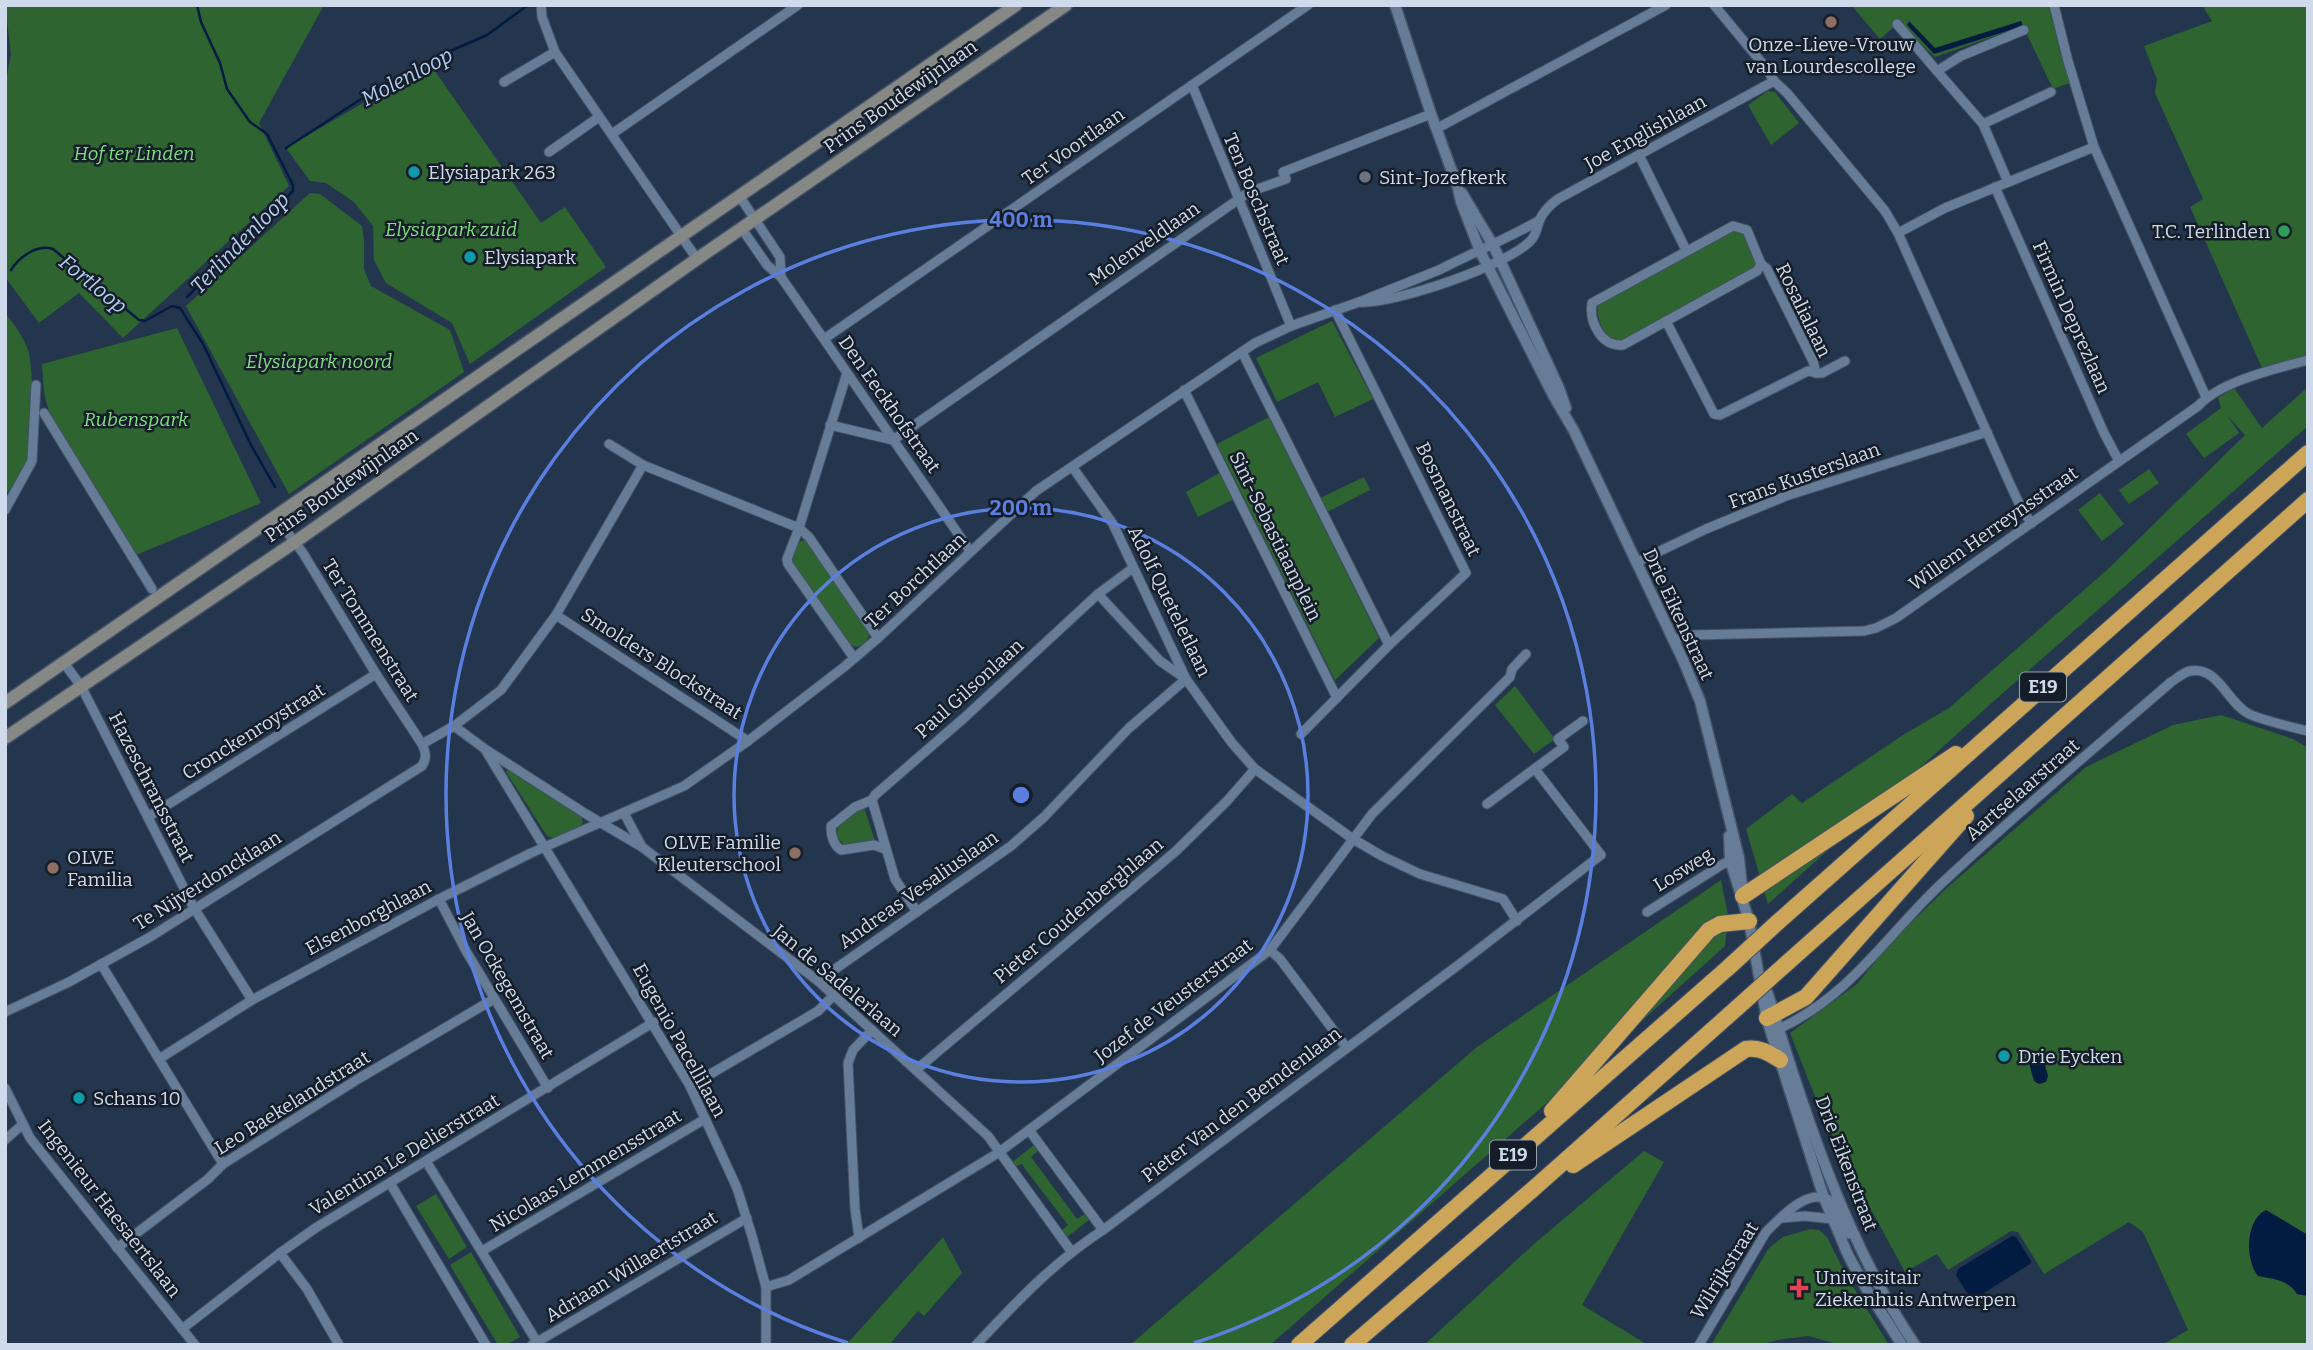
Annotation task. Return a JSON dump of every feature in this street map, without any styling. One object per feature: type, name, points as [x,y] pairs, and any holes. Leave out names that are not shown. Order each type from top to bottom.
[{"type":"highway","name":"E19","points":[[1299,1345],[2308,453]]},
{"type":"highway","name":"E19","points":[[1352,1345],[1532,1190],[2308,499]]},
{"type":"highway","points":[[1743,896],[1915,779],[1996,728]]},
{"type":"highway","points":[[1773,1021],[1806,997],[2012,764]]},
{"type":"highway","points":[[1535,1135],[1561,1099],[1709,930],[1720,924],[1749,921]]},
{"type":"highway","points":[[1532,1190],[1746,1049],[1762,1049],[1780,1060]]},
{"type":"main road","name":"Prins Boudewijnlaan","points":[[5,703],[1016,5]]},
{"type":"main road","name":"Prins Boudewijnlaan","points":[[5,738],[295,542],[697,259],[757,222],[1066,5]]},
{"type":"street","points":[[541,5],[542,17],[555,52],[697,259]]},
{"type":"street","points":[[612,134],[798,5]]},
{"type":"street","name":"Ter Voortlaan","points":[[824,339],[1308,5]]},
{"type":"street","name":"Drie Eikenstraat","points":[[1395,5],[1461,202],[1487,267],[1574,431],[1700,701],[1762,986],[1768,994],[1780,1060],[1832,1219],[1867,1290],[1902,1345]]},
{"type":"street","points":[[1436,129],[1666,5]]},
{"type":"street","points":[[1714,5],[1774,81],[1885,211],[1898,233],[2023,512],[2032,523]]},
{"type":"street","points":[[2054,5],[2094,147],[2206,397]]},
{"type":"street","points":[[1897,24],[1983,124],[2008,182]]},
{"type":"street","points":[[1937,71],[1961,56],[2024,30]]},
{"type":"street","points":[[505,82],[555,52]]},
{"type":"street","name":"Joe Englishlaan","points":[[1480,251],[1539,220],[1558,199],[1774,81]]},
{"type":"street","name":"Ten Boschstraat","points":[[1192,85],[1291,326]]},
{"type":"street","points":[[1983,124],[2051,92]]},
{"type":"street","name":"Molenveldlaan","points":[[893,440],[1239,198],[1286,178],[1283,172],[1431,114]]},
{"type":"street","points":[[549,152],[599,117]]},
{"type":"street","points":[[1898,233],[1945,208],[2094,147]]},
{"type":"street","points":[[1639,155],[1686,250],[1592,303],[1590,312],[1603,340],[1614,346],[1623,345],[1757,271],[1761,264]]},
{"type":"street","name":"Firmin Deprezlaan","points":[[1995,187],[2119,461]]},
{"type":"street","name":"Drie Eikenstraat","points":[[1458,188],[1493,245],[1559,388],[1574,431]]},
{"type":"street","points":[[740,197],[757,222]]},
{"type":"street","name":"Joe Englishlaan","points":[[1487,267],[1532,240],[1538,230],[1539,220]]},
{"type":"street","name":"Den Eeckhofstraat","points":[[757,222],[780,257],[781,277]]},
{"type":"street","name":"Rosalialaan","points":[[1686,250],[1733,226],[1747,230],[1761,264],[1767,269],[1813,361],[1815,373]]},
{"type":"street","name":"Den Eeckhofstraat","points":[[742,229],[767,265],[781,277],[970,551]]},
{"type":"street","name":"Ter Borchtlaan","points":[[603,822],[684,786],[748,741],[878,638],[1036,491],[1255,343],[1291,326],[1360,302],[1480,251]]},
{"type":"street","name":"Ter Borchtlaan","points":[[1360,302],[1379,303],[1487,267]]},
{"type":"street","name":"Bosmanstraat","points":[[1301,734],[1466,573],[1335,310]]},
{"type":"street","name":"Rosalialaan","points":[[1666,321],[1714,414],[1720,415],[1808,371],[1822,373],[1845,361]]},
{"type":"street","points":[[1242,352],[1390,645]]},
{"type":"street","name":"Willem Herreynsstraat","points":[[1673,640],[1692,635],[1810,634],[1876,628],[1896,618],[2032,523],[2198,406],[2206,397],[2228,385],[2308,360]]},
{"type":"street","points":[[847,373],[788,564],[854,658]]},
{"type":"street","points":[[5,510],[32,461],[36,385]]},
{"type":"street","name":"Sint-Sebastiaanplein","points":[[1184,390],[1337,698]]},
{"type":"street","points":[[44,413],[152,589]]},
{"type":"street","points":[[830,425],[893,440]]},
{"type":"street","name":"Frans Kusterslaan","points":[[1637,562],[1706,529],[1786,496],[1987,432]]},
{"type":"street","points":[[608,444],[643,465],[799,528],[809,537],[878,638]]},
{"type":"street","points":[[422,744],[454,726],[501,690],[556,615],[643,465]]},
{"type":"street","name":"Adolf Queteletlaan","points":[[1073,468],[1113,524],[1186,679],[1232,743],[1255,769],[1353,839],[1420,874],[1503,899],[1517,921]]},
{"type":"street","name":"Ter Tommenstraat","points":[[275,516],[295,542],[422,744]]},
{"type":"street","name":"Paul Gilsonlaan","points":[[886,849],[874,845],[841,850],[837,848],[831,826],[855,807],[872,800],[1098,594],[1133,568]]},
{"type":"street","points":[[1098,594],[1160,661],[1186,679]]},
{"type":"street","name":"Smolders Blockstraat","points":[[556,615],[748,741]]},
{"type":"street","name":"Jozef de Veusterstraat","points":[[766,1287],[789,1280],[998,1153],[1270,950],[1372,814],[1510,677],[1512,669],[1526,654]]},
{"type":"street","name":"Hazeschransstraat","points":[[64,663],[80,686],[194,908],[252,1000]]},
{"type":"street","name":"Aartselaarstraat","points":[[1773,1021],[1796,1021],[1839,992],[1940,884],[2171,682],[2189,671],[2208,673],[2221,684],[2234,704],[2250,714],[2308,731]]},
{"type":"street","name":"Cronckenroystraat","points":[[148,817],[376,674]]},
{"type":"street","name":"Andreas Vesaliuslaan","points":[[818,981],[1011,846],[1069,792],[1129,728],[1186,679]]},
{"type":"street","points":[[1487,804],[1564,747],[1558,740],[1583,721]]},
{"type":"street","name":"Jan de Sadelerlaan","points":[[454,726],[485,749],[642,847],[818,981],[988,1136],[1071,1251]]},
{"type":"street","name":"Te Nijverdoncklaan","points":[[5,1013],[150,937],[422,766],[426,753],[422,744]]},
{"type":"street","name":"Eugenio Pacellilaan","points":[[485,749],[691,1086],[737,1188],[747,1218],[766,1287],[766,1345]]},
{"type":"street","name":"Pieter Coudenberghlaan","points":[[916,1070],[1176,851],[1255,769]]},
{"type":"street","name":"Pieter Van den Bemdenlaan","points":[[976,1345],[1036,1281],[1071,1251],[1517,921],[1601,855],[1535,769]]},
{"type":"street","points":[[872,800],[895,879],[917,912]]},
{"type":"street","name":"Jan de Sadelerlaan","points":[[624,813],[642,847]]},
{"type":"street","name":"Elsenborghlaan","points":[[159,1059],[252,1000],[439,899],[603,822]]},
{"type":"street","name":"Losweg","points":[[1647,912],[1735,859]]},
{"type":"street","name":"Jan Ockegemstraat","points":[[439,899],[494,999],[548,1088]]},
{"type":"street","points":[[1270,950],[1280,959],[1346,1047]]},
{"type":"street","points":[[101,964],[222,1164]]},
{"type":"street","points":[[691,1086],[818,1010],[834,995]]},
{"type":"street","name":"Leo Baekelandstraat","points":[[117,1248],[208,1179],[222,1164],[358,1079],[494,999]]},
{"type":"street","name":"Drie Eikenstraat","points":[[1773,1021],[1820,1151],[1861,1248],[1886,1299],[1916,1345]]},
{"type":"street","name":"Valentina Le Delierstraat","points":[[183,1329],[280,1253],[653,1022]]},
{"type":"street","points":[[859,1238],[855,1209],[848,1063],[853,1050],[872,1030]]},
{"type":"street","name":"Ingenieur Haesaertslaan","points":[[5,1088],[30,1138],[195,1345]]},
{"type":"street","name":"Nicolaas Lemmensstraat","points":[[482,1251],[705,1119]]},
{"type":"street","points":[[5,1140],[23,1124]]},
{"type":"street","points":[[1028,1130],[1102,1230]]},
{"type":"street","points":[[426,1161],[535,1343]]},
{"type":"street","name":"Wilrijkstraat","points":[[1699,1345],[1766,1232],[1784,1213],[1809,1195],[1815,1183],[1815,1170]]},
{"type":"street","points":[[390,1183],[486,1345]]},
{"type":"street","points":[[1802,1201],[1824,1198],[1834,1204],[1851,1238],[1861,1248]]},
{"type":"street","name":"Wilrijkstraat","points":[[1782,1218],[1805,1216],[1832,1219]]},
{"type":"street","name":"Adriaan Willaertstraat","points":[[535,1343],[747,1218]]},
{"type":"street","points":[[280,1253],[307,1289],[339,1345]]},
{"type":"green space","name":"Hof ter Linden","points":[[5,5],[324,5],[259,123],[289,186],[123,338],[79,293],[39,323],[5,277],[5,86],[11,54]]},
{"type":"green space","points":[[1851,5],[2052,5],[2072,82],[2053,89],[2023,26],[1935,57],[1898,23],[1880,39]]},
{"type":"green space","points":[[2202,5],[2308,5],[2308,357],[2263,370],[2190,207],[2203,199],[2155,93],[2157,79],[2144,46],[2212,21]]},
{"type":"green space","name":"Elysiapark zuid","points":[[430,64],[541,223],[565,207],[606,267],[470,364],[452,323],[386,283],[374,260],[373,226],[354,202],[326,183],[310,181],[286,148]]},
{"type":"green space","points":[[1768,91],[1775,92],[1799,123],[1771,145],[1748,105]]},
{"type":"green space","name":"Elysiapark noord","points":[[310,193],[320,194],[362,226],[364,269],[371,286],[450,330],[464,372],[289,494],[186,306]]},
{"type":"green space","points":[[1726,233],[1744,233],[1757,260],[1756,267],[1624,340],[1616,342],[1608,336],[1600,323],[1597,307],[1603,300]]},
{"type":"green space","points":[[5,313],[28,350],[32,404],[28,458],[19,478],[5,495]]},
{"type":"green space","points":[[1332,321],[1373,399],[1335,417],[1318,382],[1277,402],[1256,358]]},
{"type":"green space","name":"Rubenspark","points":[[177,328],[261,503],[131,557],[82,483],[61,443],[46,401],[42,364]]},
{"type":"green space","points":[[2308,387],[2308,426],[1995,700],[1768,904],[1746,829],[1792,794],[1802,803],[1903,735],[1949,708],[2108,569],[2245,435],[2227,415],[2239,433],[2204,458],[2186,434],[2221,408],[2218,398],[2234,388],[2262,428]]},
{"type":"green space","points":[[1269,417],[1379,638],[1335,680],[1217,444]]},
{"type":"green space","points":[[2149,469],[2159,483],[2129,504],[2119,490]]},
{"type":"green space","points":[[1221,472],[1234,499],[1198,517],[1186,492]]},
{"type":"green space","points":[[1364,477],[1370,490],[1327,512],[1320,498]]},
{"type":"green space","points":[[2100,493],[2124,524],[2102,541],[2078,510]]},
{"type":"green space","points":[[803,540],[869,629],[867,641],[862,645],[856,647],[848,643],[792,561],[796,545]]},
{"type":"green space","points":[[1515,686],[1555,739],[1534,754],[1495,705]]},
{"type":"green space","name":"Drie Eycken","points":[[2221,715],[2293,739],[2308,748],[2308,1345],[2162,1345],[2188,1330],[2143,1232],[2129,1222],[2044,1274],[2018,1232],[2011,1231],[1948,1270],[1937,1254],[1905,1272],[1842,1156],[1790,1033],[1857,984],[1891,942],[1949,886],[2086,767],[2173,725]]},
{"type":"green space","points":[[508,770],[580,815],[583,821],[581,826],[554,838],[547,836],[506,772]]},
{"type":"green space","points":[[864,807],[875,841],[845,846],[837,837],[838,824],[858,808]]},
{"type":"green space","points":[[1721,880],[1728,915],[1725,946],[1635,1027],[1586,1059],[1550,1100],[1270,1345],[1130,1345],[1477,1047]]},
{"type":"green space","points":[[1034,1145],[1038,1151],[1031,1157],[1077,1219],[1085,1214],[1089,1220],[1067,1237],[1062,1230],[1068,1225],[1022,1164],[1014,1167],[1011,1163]]},
{"type":"green space","points":[[1644,1151],[1664,1162],[1582,1305],[1648,1345],[1424,1345],[1534,1244]]},
{"type":"green space","points":[[436,1194],[467,1247],[449,1259],[416,1206]]},
{"type":"green space","name":"Universitair Ziekenhuis Antwerpen","points":[[1810,1229],[1819,1230],[1827,1237],[1847,1277],[1889,1345],[1841,1345],[1808,1336],[1760,1345],[1711,1345],[1769,1248],[1783,1237]]},
{"type":"green space","points":[[943,1237],[962,1273],[924,1316],[918,1311],[889,1345],[846,1345]]},
{"type":"green space","points":[[471,1252],[520,1337],[506,1345],[498,1345],[450,1265]]},
{"type":"water","points":[[1909,21],[1935,48],[2021,21],[2023,26],[1934,54],[1907,25]]},
{"type":"water","points":[[2035,1055],[2043,1058],[2048,1076],[2046,1082],[2039,1084],[2034,1081],[2029,1063]]},
{"type":"water","points":[[2266,1210],[2308,1235],[2307,1296],[2297,1294],[2294,1289],[2280,1281],[2258,1276],[2254,1269],[2249,1251],[2251,1231],[2259,1215]]},
{"type":"water","points":[[2012,1236],[2016,1237],[2031,1261],[2030,1264],[1976,1298],[1970,1298],[1956,1275],[1958,1269]]},
{"type":"waterway","name":"Terlindenloop","points":[[187,297],[293,191],[293,185],[267,134],[250,122],[227,89],[220,63],[201,22],[197,5]]},
{"type":"waterway","name":"Molenloop","points":[[286,148],[361,99],[439,56],[487,35],[528,5]]},
{"type":"waterway","name":"Fortloop","points":[[11,270],[29,253],[41,248],[53,249],[139,320],[145,321],[172,306],[180,308],[203,344],[251,445],[275,487]]},
{"type":"place","name":"Onze-Lieve-Vrouw van Lourdescollege","points":[[1831,22]]},
{"type":"place","name":"Elysiapark 263","points":[[414,172]]},
{"type":"place","name":"Sint-Jozefkerk","points":[[1365,177]]},
{"type":"place","name":"T.C. Terlinden","points":[[2284,231]]},
{"type":"place","name":"Elysiapark","points":[[470,257]]},
{"type":"place","name":"OLVE Familie Kleuterschool","points":[[795,853]]},
{"type":"place","name":"OLVE Familia","points":[[53,868]]},
{"type":"place","name":"Drie Eycken","points":[[2004,1056]]},
{"type":"place","name":"Schans 10","points":[[79,1098]]},
{"type":"place","name":"Universitair Ziekenhuis Antwerpen","points":[[1799,1288]]}]
